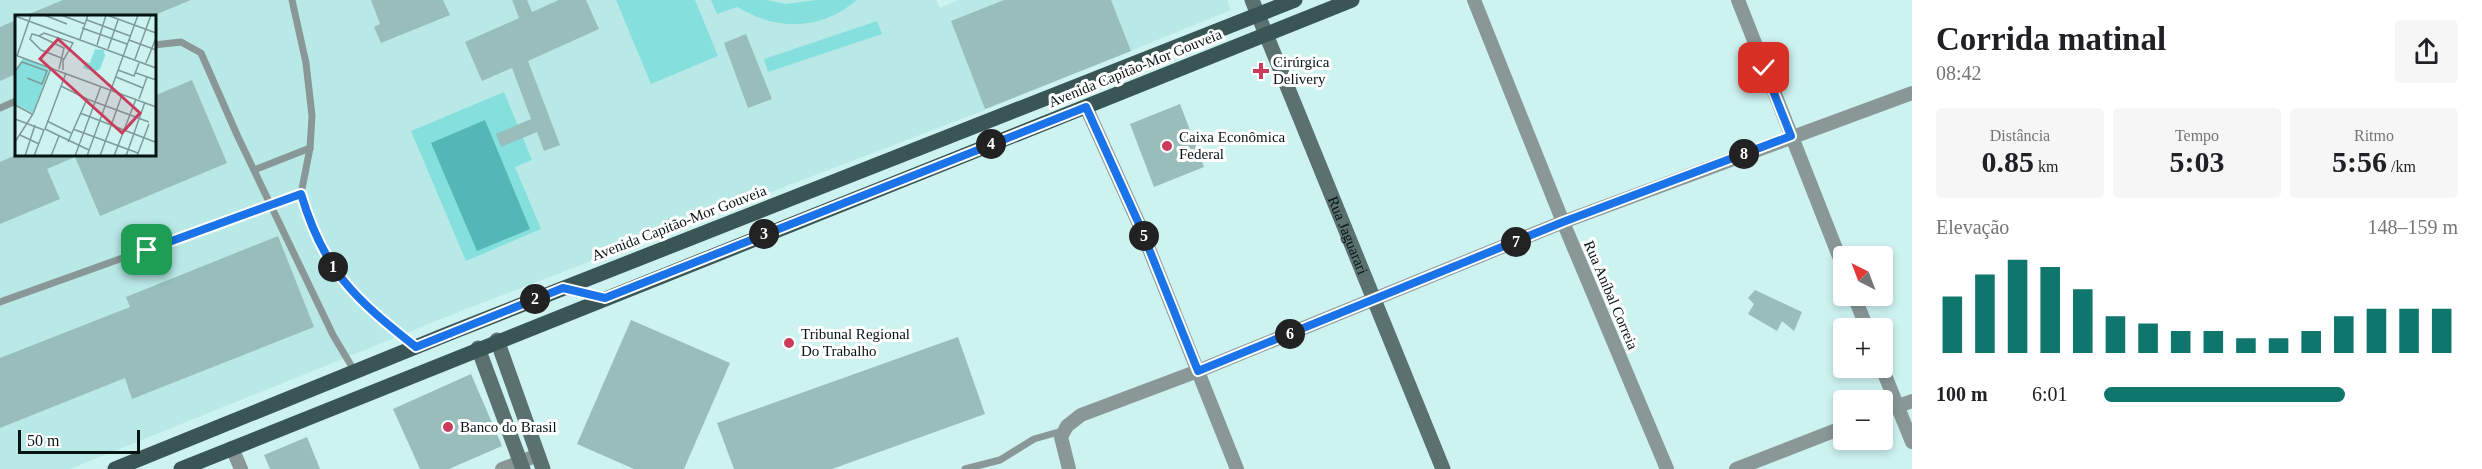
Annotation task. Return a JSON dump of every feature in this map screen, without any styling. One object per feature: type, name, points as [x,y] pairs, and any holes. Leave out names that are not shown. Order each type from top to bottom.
[{"type":"main road","name":"Rua Jaguarari","points":[[1252,0],[1443,469]]},
{"type":"main road","name":"Avenida Capitão-Mor Gouveia","points":[[115,469],[563,288],[1295,0]]},
{"type":"main road","name":"Avenida Capitão-Mor Gouveia","points":[[181,469],[497,340],[1352,0]]},
{"type":"main road","points":[[770,232],[793,198]]},
{"type":"main road","points":[[563,288],[605,298]]},
{"type":"main road","points":[[497,340],[540,462]]},
{"type":"main road","points":[[478,348],[522,465]]},
{"type":"street","name":"Rua Aníbal Correia","points":[[1474,0],[1563,222],[1667,469]]},
{"type":"street","points":[[1738,0],[1835,246]]},
{"type":"street","points":[[1069,469],[1062,436],[1081,415],[1198,371],[1563,222],[1912,93]]},
{"type":"street","points":[[1086,107],[1139,224],[1237,469]]},
{"type":"street","points":[[1886,378],[1912,442]]},
{"type":"street","points":[[1893,408],[1912,401]]},
{"type":"street","points":[[1736,469],[1833,432]]},
{"type":"street","points":[[232,448],[241,469]]},
{"type":"street","points":[[502,469],[540,462]]},
{"type":"lane","points":[[292,0],[306,63],[312,116],[310,148],[301,194],[311,228],[323,253],[340,277],[375,314],[416,347]]},
{"type":"lane","points":[[156,45],[180,42],[201,53],[333,335],[355,372]]},
{"type":"lane","points":[[0,108],[15,101]]},
{"type":"lane","points":[[254,170],[310,148]]},
{"type":"lane","points":[[0,302],[301,194]]},
{"type":"lane","points":[[965,469],[1000,460],[1034,439],[1062,436]]},
{"type":"shaded area","points":[[0,0],[936,0],[940,8],[958,0],[1227,0],[1231,10],[985,110],[461,311],[70,469],[0,469]]},
{"type":"shaded area","points":[[616,0],[695,0],[718,56],[651,84]]},
{"type":"shaded area","points":[[711,0],[766,0],[786,4],[816,0],[857,0],[828,18],[798,24],[783,24],[752,15],[737,7],[717,14]]},
{"type":"shaded area","points":[[877,21],[882,34],[768,72],[764,59]]},
{"type":"shaded area","points":[[504,92],[532,160],[515,167],[541,229],[466,261],[411,131]]},
{"type":"shaded area","points":[[485,120],[530,229],[477,251],[431,143]]},
{"type":"building","points":[[63,0],[191,0],[154,15],[26,15]]},
{"type":"building","points":[[371,0],[443,0],[450,15],[381,43],[374,27],[380,24]]},
{"type":"building","points":[[512,0],[527,0],[532,12],[559,0],[586,0],[599,29],[528,61],[560,145],[544,151],[537,132],[501,147],[496,134],[531,119],[512,68],[482,81],[465,42],[519,18]]},
{"type":"building","points":[[1004,0],[1111,0],[1131,51],[985,109],[951,21]]},
{"type":"building","points":[[15,20],[15,74],[0,81],[0,27]]},
{"type":"building","points":[[746,34],[772,99],[748,108],[724,43]]},
{"type":"building","points":[[192,80],[227,163],[100,216],[75,157],[47,169],[60,199],[0,224],[0,162],[15,155],[156,156],[156,95]]},
{"type":"building","name":"Caixa Econômica Federal","points":[[1180,104],[1204,167],[1154,187],[1130,124]]},
{"type":"building","points":[[278,236],[314,327],[132,399],[125,378],[0,428],[0,358],[130,307],[126,297]]},
{"type":"building","points":[[1755,290],[1802,312],[1794,331],[1782,321],[1777,331],[1748,314],[1754,304],[1748,298]]},
{"type":"building","points":[[631,320],[730,363],[684,469],[634,469],[577,444]]},
{"type":"building","points":[[958,337],[985,414],[832,469],[734,469],[717,423]]},
{"type":"building","name":"Banco do Brasil","points":[[471,374],[502,446],[449,469],[420,469],[393,409]]},
{"type":"building","points":[[307,437],[320,469],[270,469],[264,455]]},
{"type":"place","name":"Cirúrgica Delivery","points":[[1261,71]]},
{"type":"place","name":"Caixa Econômica Federal","points":[[1167,146]]},
{"type":"place","name":"Tribunal Regional Do Trabalho","points":[[789,343]]},
{"type":"place","name":"Banco do Brasil","points":[[448,427]]},
{"type":"route","points":[[147,250],[301,194],[311,228],[323,253],[340,277],[375,314],[416,347],[563,288],[605,298],[1086,107],[1139,224],[1198,371],[1563,222],[1791,136],[1764,68]]}]
